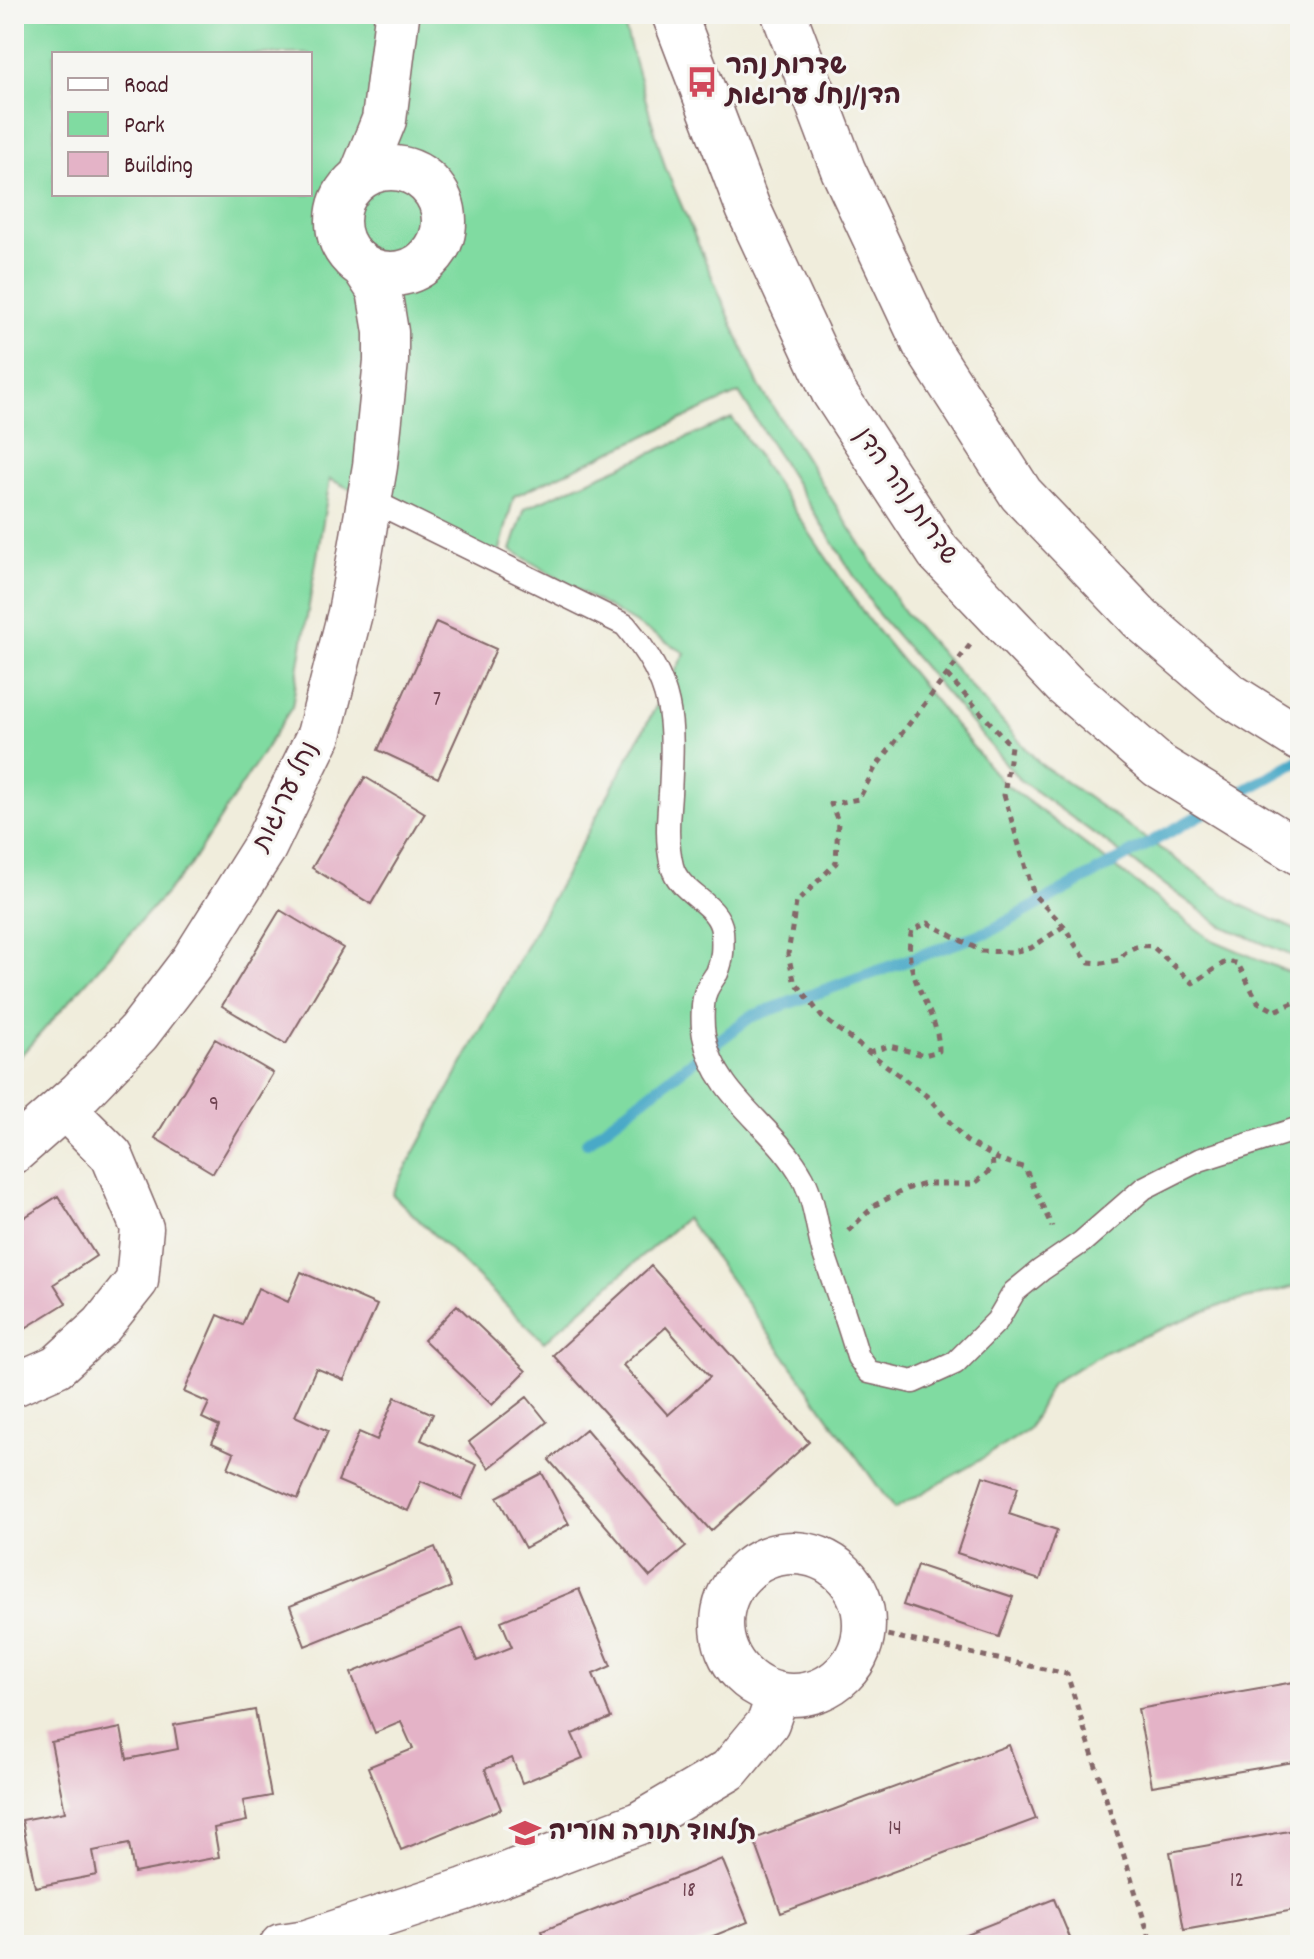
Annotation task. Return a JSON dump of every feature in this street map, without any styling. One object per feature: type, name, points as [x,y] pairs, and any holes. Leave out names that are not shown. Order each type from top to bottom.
[{"type":"main road","name":"שדרות נהר הדן","points":[[674,14],[748,208],[833,391],[938,552],[1065,685],[1159,766],[1300,853]]},
{"type":"main road","points":[[784,14],[843,170],[924,343],[1021,494],[1141,619],[1228,694],[1300,739]]},
{"type":"main road","points":[[397,15],[406,108],[417,175]]},
{"type":"main road","points":[[361,177],[377,170],[394,168],[417,175],[435,192],[442,208],[444,224],[440,241],[432,254],[412,270],[388,274],[364,267],[346,251],[338,226],[339,210],[345,195],[361,177],[384,120],[397,15]]},
{"type":"main road","name":"נחל ערוגות","points":[[14,1151],[64,1108],[138,1033],[193,961],[264,848],[319,735],[350,613],[369,499],[386,361],[386,332],[379,290],[364,267]]},
{"type":"main road","name":"נחל ערוגות","points":[[386,361],[401,329],[412,270]]},
{"type":"street","points":[[14,1385],[57,1366],[102,1325],[137,1281],[142,1228],[112,1156],[64,1108]]},
{"type":"street","points":[[781,1552],[813,1555],[835,1566],[852,1584],[862,1606],[864,1630],[850,1667],[835,1681],[818,1691],[798,1695],[778,1694],[749,1680],[728,1655],[721,1622],[728,1590],[750,1565],[781,1552]]},
{"type":"street","points":[[281,1945],[307,1941],[465,1889],[639,1823],[729,1770],[768,1723],[778,1694]]},
{"type":"lane","points":[[369,499],[625,625],[648,652],[663,682],[669,707],[673,745],[667,841],[673,871],[681,886],[703,902],[721,926],[723,953],[705,994],[704,1035],[715,1068],[738,1101],[785,1150],[805,1181],[824,1253],[858,1357],[869,1372],[913,1382],[955,1363],[997,1321],[1014,1292],[1144,1188],[1199,1160],[1300,1128]]},
{"type":"path","points":[[1001,618],[970,645],[875,768],[859,799],[831,804],[838,821],[836,863],[796,903],[788,954],[794,980],[822,1017],[928,1097],[966,1141],[1025,1168],[1066,1252]]},
{"type":"path","points":[[947,675],[1011,746],[1004,795],[1034,895],[1064,926],[1089,962],[1119,960],[1126,950],[1137,945],[1152,946],[1193,983],[1227,961],[1238,964],[1258,1002],[1275,1011],[1300,1000]]},
{"type":"path","points":[[868,1052],[889,1046],[924,1055],[939,1051],[939,1037],[914,983],[907,947],[912,930],[928,923],[981,951],[1012,952],[1031,948],[1064,926]]},
{"type":"path","points":[[824,1253],[875,1205],[906,1189],[925,1184],[974,1184],[993,1168],[992,1155]]},
{"type":"path","points":[[864,1630],[1067,1674],[1152,1945]]},
{"type":"green space","points":[[14,14],[621,14],[665,167],[758,384],[904,612],[1039,763],[1239,904],[1300,932],[1300,959],[1222,926],[1020,780],[878,614],[739,393],[514,496],[497,561],[330,479],[292,707],[189,867],[14,1063]]},
{"type":"green space","points":[[732,418],[869,621],[1000,780],[1210,939],[1300,977],[1300,1285],[1215,1307],[1107,1351],[1052,1383],[1028,1430],[894,1509],[686,1218],[544,1342],[392,1194],[685,653],[511,550],[525,508]]},
{"type":"building","points":[[436,622],[496,649],[438,778],[378,750]]},
{"type":"building","points":[[365,777],[425,813],[371,904],[312,868]]},
{"type":"building","points":[[280,910],[343,948],[286,1044],[222,1006]]},
{"type":"building","points":[[215,1039],[273,1073],[213,1173],[155,1138]]},
{"type":"building","points":[[58,1196],[96,1256],[54,1284],[66,1303],[14,1335],[14,1224]]},
{"type":"building","points":[[651,1266],[809,1442],[711,1531],[553,1355]],"holes":[[[666,1327],[710,1377],[668,1415],[623,1365]]]},
{"type":"building","points":[[301,1272],[377,1305],[344,1380],[316,1368],[295,1416],[328,1431],[298,1499],[228,1468],[234,1453],[212,1443],[219,1426],[202,1418],[209,1403],[184,1392],[218,1315],[242,1325],[258,1288],[288,1302]]},
{"type":"building","points":[[457,1305],[526,1371],[492,1405],[424,1340]]},
{"type":"building","points":[[395,1397],[433,1414],[421,1440],[477,1465],[462,1499],[421,1481],[408,1511],[338,1481],[359,1432],[377,1440]]},
{"type":"building","points":[[527,1397],[547,1422],[489,1468],[469,1442]]},
{"type":"building","points":[[586,1429],[686,1547],[650,1577],[549,1460]]},
{"type":"building","points":[[542,1473],[569,1524],[525,1548],[497,1497]]},
{"type":"building","points":[[983,1476],[1018,1487],[1009,1514],[1057,1530],[1040,1580],[957,1553]]},
{"type":"building","points":[[435,1547],[451,1587],[305,1646],[290,1606]]},
{"type":"building","points":[[917,1565],[1013,1597],[999,1637],[903,1605]]},
{"type":"building","points":[[579,1589],[611,1666],[593,1674],[611,1718],[572,1734],[583,1758],[522,1783],[512,1758],[485,1769],[501,1809],[401,1850],[368,1767],[413,1749],[401,1722],[375,1733],[351,1673],[463,1628],[477,1661],[512,1647],[501,1621]]},
{"type":"building","points":[[14,1671],[21,1691],[14,1693]]},
{"type":"building","points":[[1300,1681],[1300,1761],[1152,1786],[1138,1709]]},
{"type":"building","points":[[255,1710],[271,1796],[243,1801],[247,1821],[214,1828],[219,1857],[134,1873],[129,1844],[93,1851],[97,1875],[35,1887],[22,1820],[65,1812],[51,1742],[121,1728],[127,1759],[178,1749],[174,1725]]},
{"type":"building","points":[[1009,1745],[1036,1819],[781,1913],[754,1839]]},
{"type":"building","points":[[1300,1829],[1300,1909],[1184,1930],[1170,1852]]},
{"type":"building","points":[[722,1859],[748,1922],[691,1945],[547,1945],[542,1931]]},
{"type":"building","points":[[1054,1899],[1073,1945],[938,1945]]},
{"type":"waterway","points":[[1231,798],[1300,760]]},
{"type":"waterway","points":[[587,1142],[750,1017],[992,930],[1211,809]]},
{"type":"place","name":"שדרות נהר הדן/נחל ערוגות","points":[[702,82]]},
{"type":"place","name":"תלמוד תורה מוריה","points":[[525,1833]]}]
